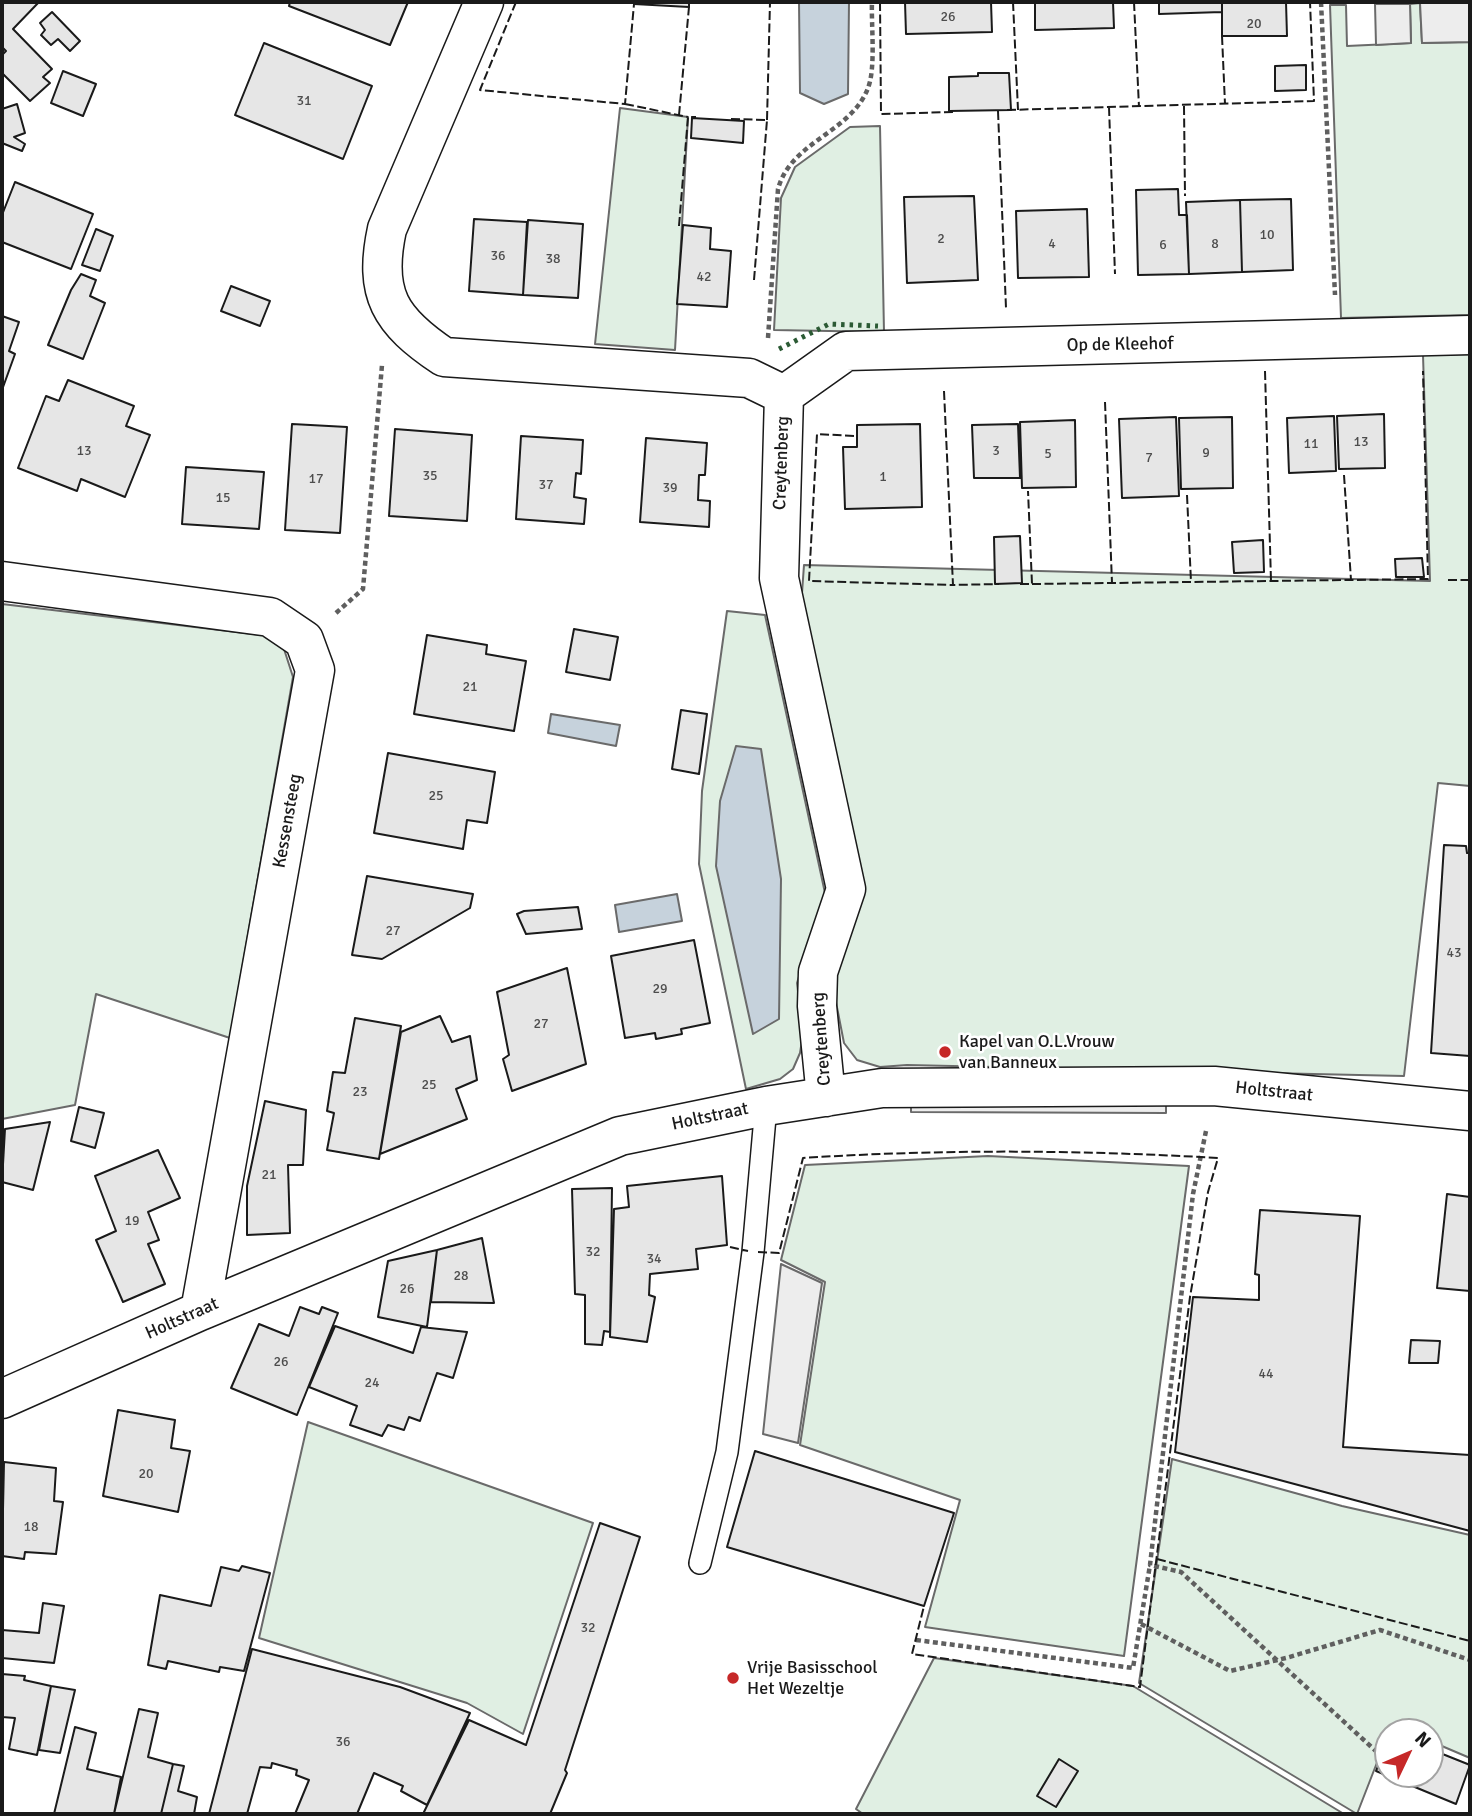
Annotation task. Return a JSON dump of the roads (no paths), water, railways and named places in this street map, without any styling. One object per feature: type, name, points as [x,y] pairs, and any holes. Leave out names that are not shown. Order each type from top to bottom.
[{"type":"street","points":[[484,2],[387,229],[380,263],[384,292],[412,336],[444,357],[750,377],[772,389]]},
{"type":"street","name":"Op de Kleehof","points":[[772,389],[846,351],[1470,335]]},
{"type":"street","name":"Creytenberg","points":[[772,389],[779,578],[846,889],[818,972],[817,1006],[827,1097]]},
{"type":"street","name":"Kessensteeg","points":[[2,581],[270,617],[304,640],[314,670],[200,1311]]},
{"type":"street","name":"Holtstraat","points":[[2,1399],[200,1311],[620,1136],[766,1106],[882,1088],[1214,1086],[1470,1111]]},
{"type":"lane","points":[[700,1563],[727,1452],[753,1252],[766,1106]]},
{"type":"place","name":"Kapel van O.L.Vrouw van Banneux","points":[[945,1052]]},
{"type":"place","name":"Vrije Basisschool Het Wezeltje","points":[[733,1678]]}]
